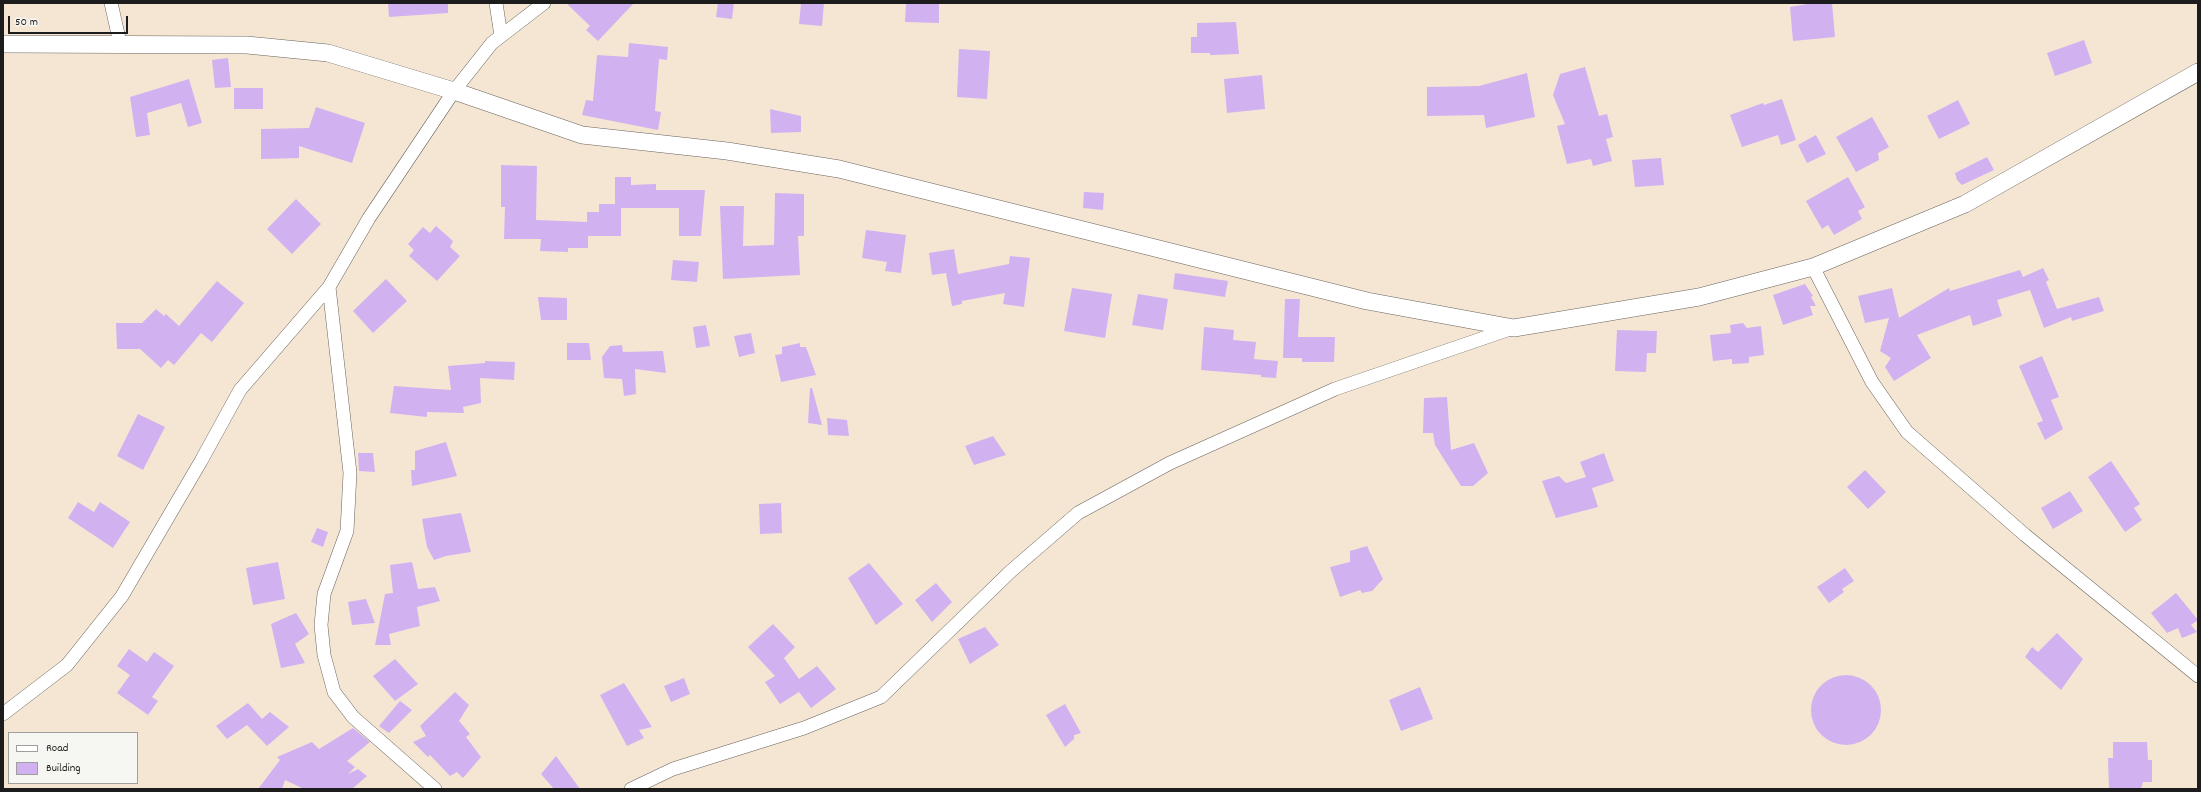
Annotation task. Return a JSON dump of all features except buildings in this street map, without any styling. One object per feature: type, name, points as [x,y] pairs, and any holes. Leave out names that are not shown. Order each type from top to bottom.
[{"type":"street","points":[[111,3],[120,43]]},
{"type":"street","points":[[496,3],[502,36]]},
{"type":"street","points":[[3,714],[67,665],[122,596],[202,461],[240,390],[329,287],[369,218],[454,91],[492,43],[544,3]]},
{"type":"street","points":[[3,44],[120,43],[247,45],[328,53],[454,91],[582,135],[727,151],[838,169],[1367,301],[1514,328]]},
{"type":"street","points":[[631,789],[673,769],[804,728],[881,697],[1011,571],[1078,513],[1170,463],[1335,389],[1514,328],[1699,297],[1813,267],[1965,204],[2198,72]]},
{"type":"street","points":[[1813,267],[1872,382],[1907,432],[2025,535],[2198,676]]},
{"type":"street","points":[[329,287],[350,473],[347,531],[324,594],[321,625],[324,655],[334,692],[353,717],[435,789]]}]
